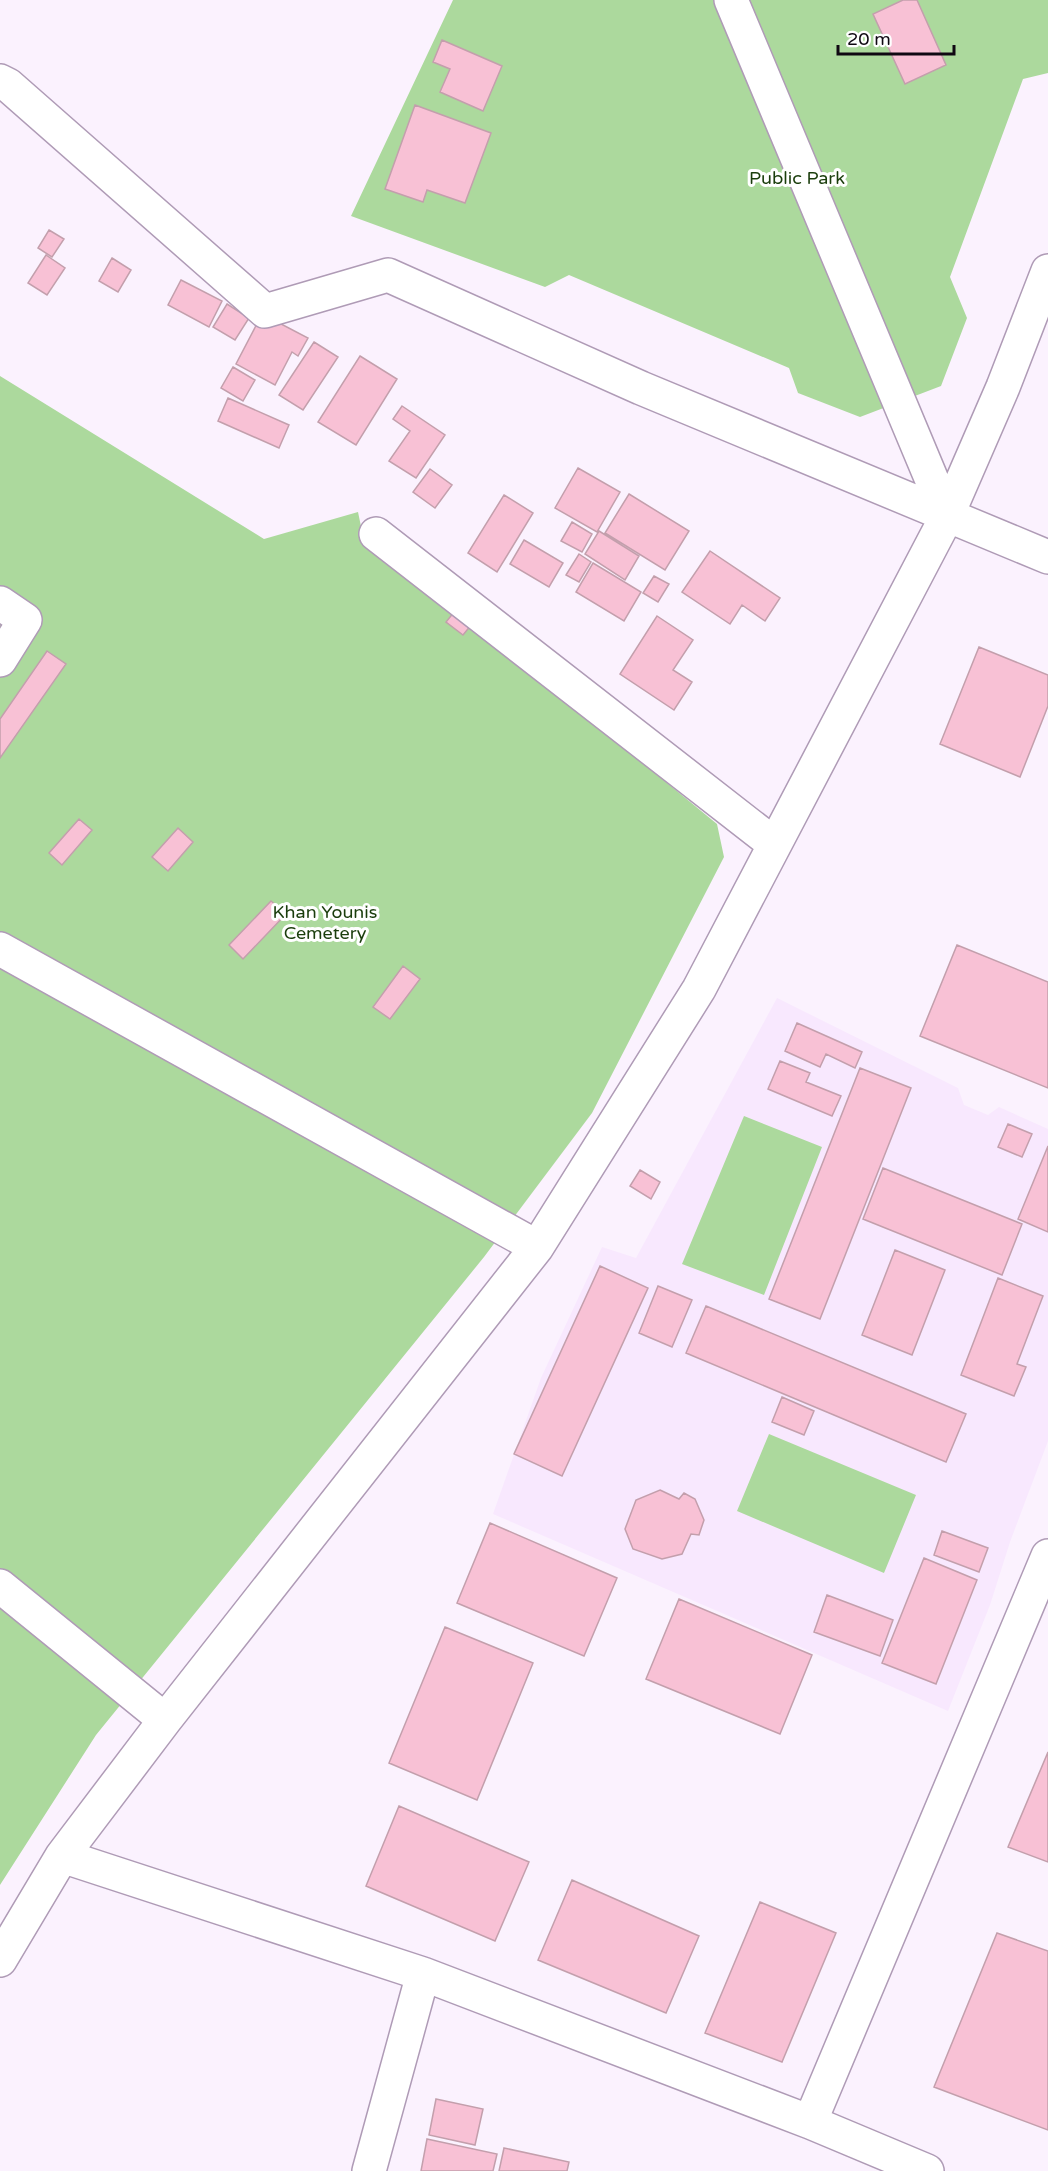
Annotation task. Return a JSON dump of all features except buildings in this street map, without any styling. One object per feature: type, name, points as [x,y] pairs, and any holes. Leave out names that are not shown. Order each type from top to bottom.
[{"type":"street","points":[[731,0],[947,516]]},
{"type":"street","points":[[0,81],[8,85],[265,310],[388,275],[641,388],[1048,557]]},
{"type":"street","points":[[0,1960],[62,1856],[165,1720],[537,1247],[699,989],[947,516],[1003,387],[1048,271]]},
{"type":"street","points":[[376,534],[774,844]]},
{"type":"street","points":[[0,603],[25,620],[0,660]]},
{"type":"street","points":[[0,950],[537,1247]]},
{"type":"street","points":[[810,2122],[1048,1556]]},
{"type":"street","points":[[0,1586],[165,1720]]},
{"type":"street","points":[[62,1856],[423,1974],[810,2122],[927,2171]]},
{"type":"street","points":[[369,2171],[423,1974]]},
{"type":"shaded area","points":[[777,998],[958,1088],[964,1105],[988,1115],[999,1107],[1048,1129],[1048,1441],[1010,1542],[990,1605],[948,1711],[493,1514],[541,1378],[602,1247],[636,1258]]},
{"type":"green space","name":"Public Park","points":[[453,0],[1048,0],[1048,73],[1023,79],[950,277],[967,318],[941,386],[860,417],[798,393],[789,368],[569,275],[545,287],[351,216]]},
{"type":"green space","name":"Khan Younis Cemetery","points":[[0,376],[264,539],[358,512],[363,536],[717,824],[724,857],[592,1113],[484,1257],[96,1735],[0,1885]]},
{"type":"green space","points":[[744,1116],[822,1147],[764,1295],[682,1264]]},
{"type":"green space","points":[[769,1434],[916,1495],[884,1573],[737,1511]]}]
